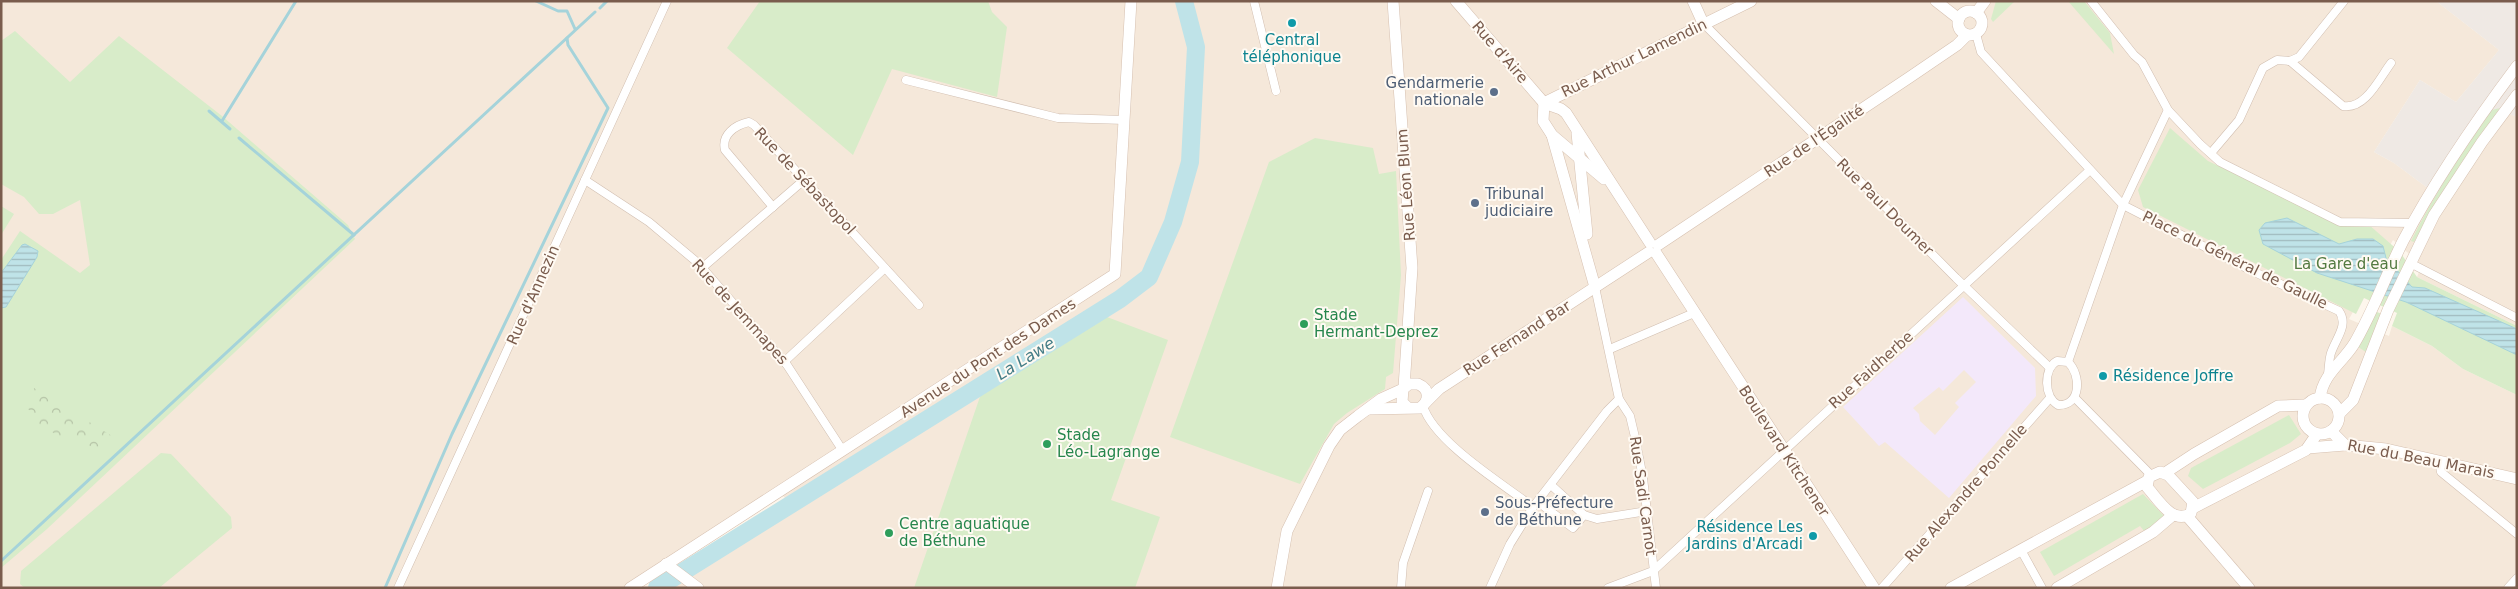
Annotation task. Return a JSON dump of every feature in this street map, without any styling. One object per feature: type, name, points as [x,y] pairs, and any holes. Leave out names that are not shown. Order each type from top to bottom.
[{"type":"street","name":"Rue d'Annezin","points":[[398,588],[667,1]]},
{"type":"street","name":"Avenue du Pont des Dames","points":[[630,588],[668,566],[1115,274],[1131,1]]},
{"type":"street","points":[[1254,1],[1276,91]]},
{"type":"street","name":"Rue Léon Blum","points":[[1393,1],[1412,268],[1407,368],[1411,386]]},
{"type":"street","name":"Rue d'Aire","points":[[1456,1],[1544,103]]},
{"type":"street","points":[[1692,1],[1703,23]]},
{"type":"street","name":"Rue Arthur Lamendin","points":[[1544,103],[1703,23],[1752,1]]},
{"type":"street","points":[[1936,1],[1954,17],[1959,19]]},
{"type":"street","points":[[1976,13],[1985,1]]},
{"type":"street","points":[[2091,1],[2134,55],[2142,62],[2168,110],[2220,162],[2340,222],[2382,220],[2413,223]]},
{"type":"street","points":[[2211,153],[2240,120],[2263,68],[2277,60],[2290,61],[2299,57],[2344,1]]},
{"type":"street","points":[[1968,11],[1976,13],[1981,18],[1982,25],[1971,34],[1960,30],[1959,19],[1968,11]]},
{"type":"street","name":"Rue Paul Doumer","points":[[1703,23],[1963,285],[2049,367]]},
{"type":"street","name":"Rue de l'Égalité","points":[[1595,287],[1818,139],[1971,34]]},
{"type":"street","name":"Place du Général de Gaulle","points":[[1971,34],[1981,52],[2123,205],[2250,270],[2339,311],[2344,317],[2344,324],[2331,354],[2328,375]]},
{"type":"street","points":[[2290,61],[2343,106],[2351,108],[2360,104],[2391,63]]},
{"type":"street","points":[[2320,398],[2321,387],[2328,375],[2353,345],[2413,223],[2464,140],[2517,66]]},
{"type":"street","points":[[906,80],[1058,118],[1125,120]]},
{"type":"street","points":[[2308,448],[2317,434],[2331,431],[2337,423],[2339,414],[2353,400],[2388,310],[2434,215],[2482,142],[2517,95]]},
{"type":"street","points":[[1544,103],[1543,121],[1552,135],[1591,265]]},
{"type":"street","name":"Boulevard Kitchener","points":[[1544,103],[1561,109],[1576,128],[1694,313],[1874,588]]},
{"type":"street","points":[[2068,362],[2123,205],[2168,110]]},
{"type":"street","name":"Rue de Sébastopol","points":[[773,207],[725,150],[723,143],[726,136],[733,130],[749,122],[754,125],[919,305]]},
{"type":"street","points":[[1576,128],[1595,287]]},
{"type":"street","points":[[1552,135],[1611,184]]},
{"type":"street","name":"Rue Faidherbe","points":[[1653,571],[2090,170]]},
{"type":"street","name":"Rue de Jemmapes","points":[[585,180],[649,222],[702,268],[785,361],[843,451]]},
{"type":"street","points":[[702,268],[804,180]]},
{"type":"street","points":[[2408,267],[2517,318]]},
{"type":"street","points":[[785,361],[885,268]]},
{"type":"street","name":"Rue Sadi Carnot","points":[[1595,287],[1610,349],[1619,398],[1632,423],[1647,511],[1656,588]]},
{"type":"street","name":"Rue Fernand Bar","points":[[1424,404],[1439,389],[1595,287]]},
{"type":"street","points":[[1610,349],[1694,313]]},
{"type":"street","points":[[2075,398],[2067,406],[2058,405],[2050,398],[2049,367],[2057,361],[2068,362],[2075,372],[2075,398],[2149,478]]},
{"type":"street","points":[[1277,588],[1287,532],[1292,519],[1340,430],[1381,399],[1411,386],[1439,389]]},
{"type":"street","points":[[1411,386],[1427,393],[1424,404],[1429,422],[1462,453],[1535,505],[1573,528],[1584,515]]},
{"type":"street","points":[[1408,408],[1402,402],[1411,386]]},
{"type":"street","points":[[1490,588],[1510,544],[1535,505],[1619,398]]},
{"type":"street","name":"Rue Alexandre Ponnelle","points":[[1882,588],[2050,398]]},
{"type":"street","points":[[1951,588],[2160,472],[2165,473],[2194,454],[2278,406],[2306,405],[2320,398],[2334,404],[2339,414]]},
{"type":"street","points":[[1368,409],[1416,409],[1424,404]]},
{"type":"street","points":[[2306,405],[2302,415],[2305,425],[2317,434]]},
{"type":"street","name":"Rue du Beau Marais","points":[[2331,431],[2345,446],[2386,449],[2517,479]]},
{"type":"street","points":[[2149,478],[2147,487],[2173,515],[2183,517],[2308,448],[2345,446]]},
{"type":"street","points":[[2439,461],[2441,472],[2517,534]]},
{"type":"street","points":[[2165,473],[2193,502],[2190,512]]},
{"type":"street","points":[[1552,485],[1584,515],[1597,519],[1647,511]]},
{"type":"street","points":[[1401,588],[1404,563],[1428,491]]},
{"type":"street","points":[[2190,512],[2249,588]]},
{"type":"street","points":[[2057,588],[2154,532],[2173,515]]},
{"type":"street","points":[[2021,550],[2042,588]]},
{"type":"street","points":[[668,566],[698,588]]},
{"type":"street","points":[[1608,588],[1653,571]]},
{"type":"street","points":[[2508,588],[2517,578]]},
{"type":"shaded area","points":[[1,1],[2436,1],[2499,50],[2456,102],[2420,80],[2374,152],[2394,163],[2437,195],[2498,109],[2517,117],[2517,326],[2417,277],[2422,265],[2393,240],[2349,319],[2389,336],[2392,326],[2432,346],[2463,369],[2517,395],[2517,588],[669,588],[794,507],[783,496],[639,588],[1,588]]},
{"type":"shaded area","points":[[2436,1],[2517,1],[2517,117],[2498,110],[2437,195],[2394,163],[2374,152],[2420,80],[2456,102],[2499,50]]},
{"type":"shaded area","points":[[1963,297],[2035,368],[2036,396],[1949,498],[1885,442],[1879,446],[1843,407]],"holes":[[[1964,370],[1976,382],[1955,403],[1959,407],[1935,435],[1920,421],[1919,414],[1913,408],[1939,387],[1943,391]]]},
{"type":"green space","points":[[760,1],[988,1],[992,12],[1007,27],[997,97],[892,69],[853,155],[727,48]]},
{"type":"green space","points":[[1996,1],[2015,1],[1993,22],[1991,19]]},
{"type":"green space","points":[[2068,1],[2084,1],[2110,33],[2114,54]]},
{"type":"green space","points":[[15,31],[70,82],[119,36],[222,116],[348,225],[355,239],[47,529],[1,568],[1,260],[20,231],[80,273],[90,265],[80,200],[53,214],[39,214],[24,197],[1,184],[1,41]]},
{"type":"green space","points":[[2500,108],[2435,203],[2414,242],[2411,241],[2439,190],[2470,142],[2492,110]]},
{"type":"green space","name":"La Gare d'eau","points":[[2170,128],[2208,161],[2343,225],[2368,224],[2400,252],[2417,277],[2517,326],[2517,395],[2463,369],[2432,346],[2392,326],[2397,313],[2364,298],[2356,314],[2143,207],[2138,190]]},
{"type":"green space","name":"Stade Hermant-Deprez","points":[[1315,138],[1373,148],[1379,174],[1396,171],[1401,275],[1393,373],[1386,377],[1385,389],[1347,413],[1334,424],[1300,484],[1170,437],[1269,162]]},
{"type":"green space","points":[[1,206],[14,214],[1,235]]},
{"type":"green space","points":[[2377,312],[2382,314],[2366,352],[2358,347]]},
{"type":"green space","name":"Stade Léo-Lagrange","points":[[1099,314],[1168,340],[1111,500],[1160,517],[1135,588],[914,588],[983,388],[1029,361]]},
{"type":"green space","points":[[34,388],[112,436],[101,452],[67,433],[63,439],[36,422],[26,405]]},
{"type":"green space","points":[[2289,415],[2301,434],[2290,443],[2203,489],[2188,476],[2191,468]]},
{"type":"green space","points":[[161,453],[171,454],[231,517],[232,528],[159,588],[25,588],[20,584],[21,571]]},
{"type":"green space","points":[[2143,494],[2165,517],[2146,533],[2140,526],[2054,576],[2040,552]]},
{"type":"water","points":[[2287,218],[2339,244],[2357,239],[2373,239],[2383,246],[2386,258],[2412,287],[2425,288],[2517,329],[2517,355],[2406,302],[2317,273],[2263,244],[2259,230],[2265,223]]},
{"type":"water","points":[[25,244],[38,251],[37,257],[6,307],[1,308],[1,273],[22,245]]},
{"type":"waterway","points":[[222,121],[296,1]]},
{"type":"waterway","points":[[536,1],[558,11],[567,11],[575,29]]},
{"type":"waterway","points":[[600,8],[607,1]]},
{"type":"waterway","name":"La Lawe","points":[[657,588],[1120,299],[1149,277],[1173,222],[1190,162],[1196,47],[1184,1]]},
{"type":"waterway","points":[[1,561],[595,12]]},
{"type":"waterway","points":[[385,588],[452,434],[608,108],[568,45],[567,38]]},
{"type":"waterway","points":[[209,111],[230,129]]},
{"type":"waterway","points":[[239,138],[354,235]]},
{"type":"place","name":"Central téléphonique","points":[[1292,23]]},
{"type":"place","name":"Gendarmerie nationale","points":[[1494,92]]},
{"type":"place","name":"Tribunal judiciaire","points":[[1475,203]]},
{"type":"place","name":"Stade Hermant-Deprez","points":[[1304,324]]},
{"type":"place","name":"Résidence Joffre","points":[[2103,376]]},
{"type":"place","name":"Stade Léo-Lagrange","points":[[1047,444]]},
{"type":"place","name":"Sous-Préfecture de Béthune","points":[[1485,512]]},
{"type":"place","name":"Centre aquatique de Béthune","points":[[889,533]]},
{"type":"place","name":"Résidence Les Jardins d'Arcadi","points":[[1813,536]]}]
